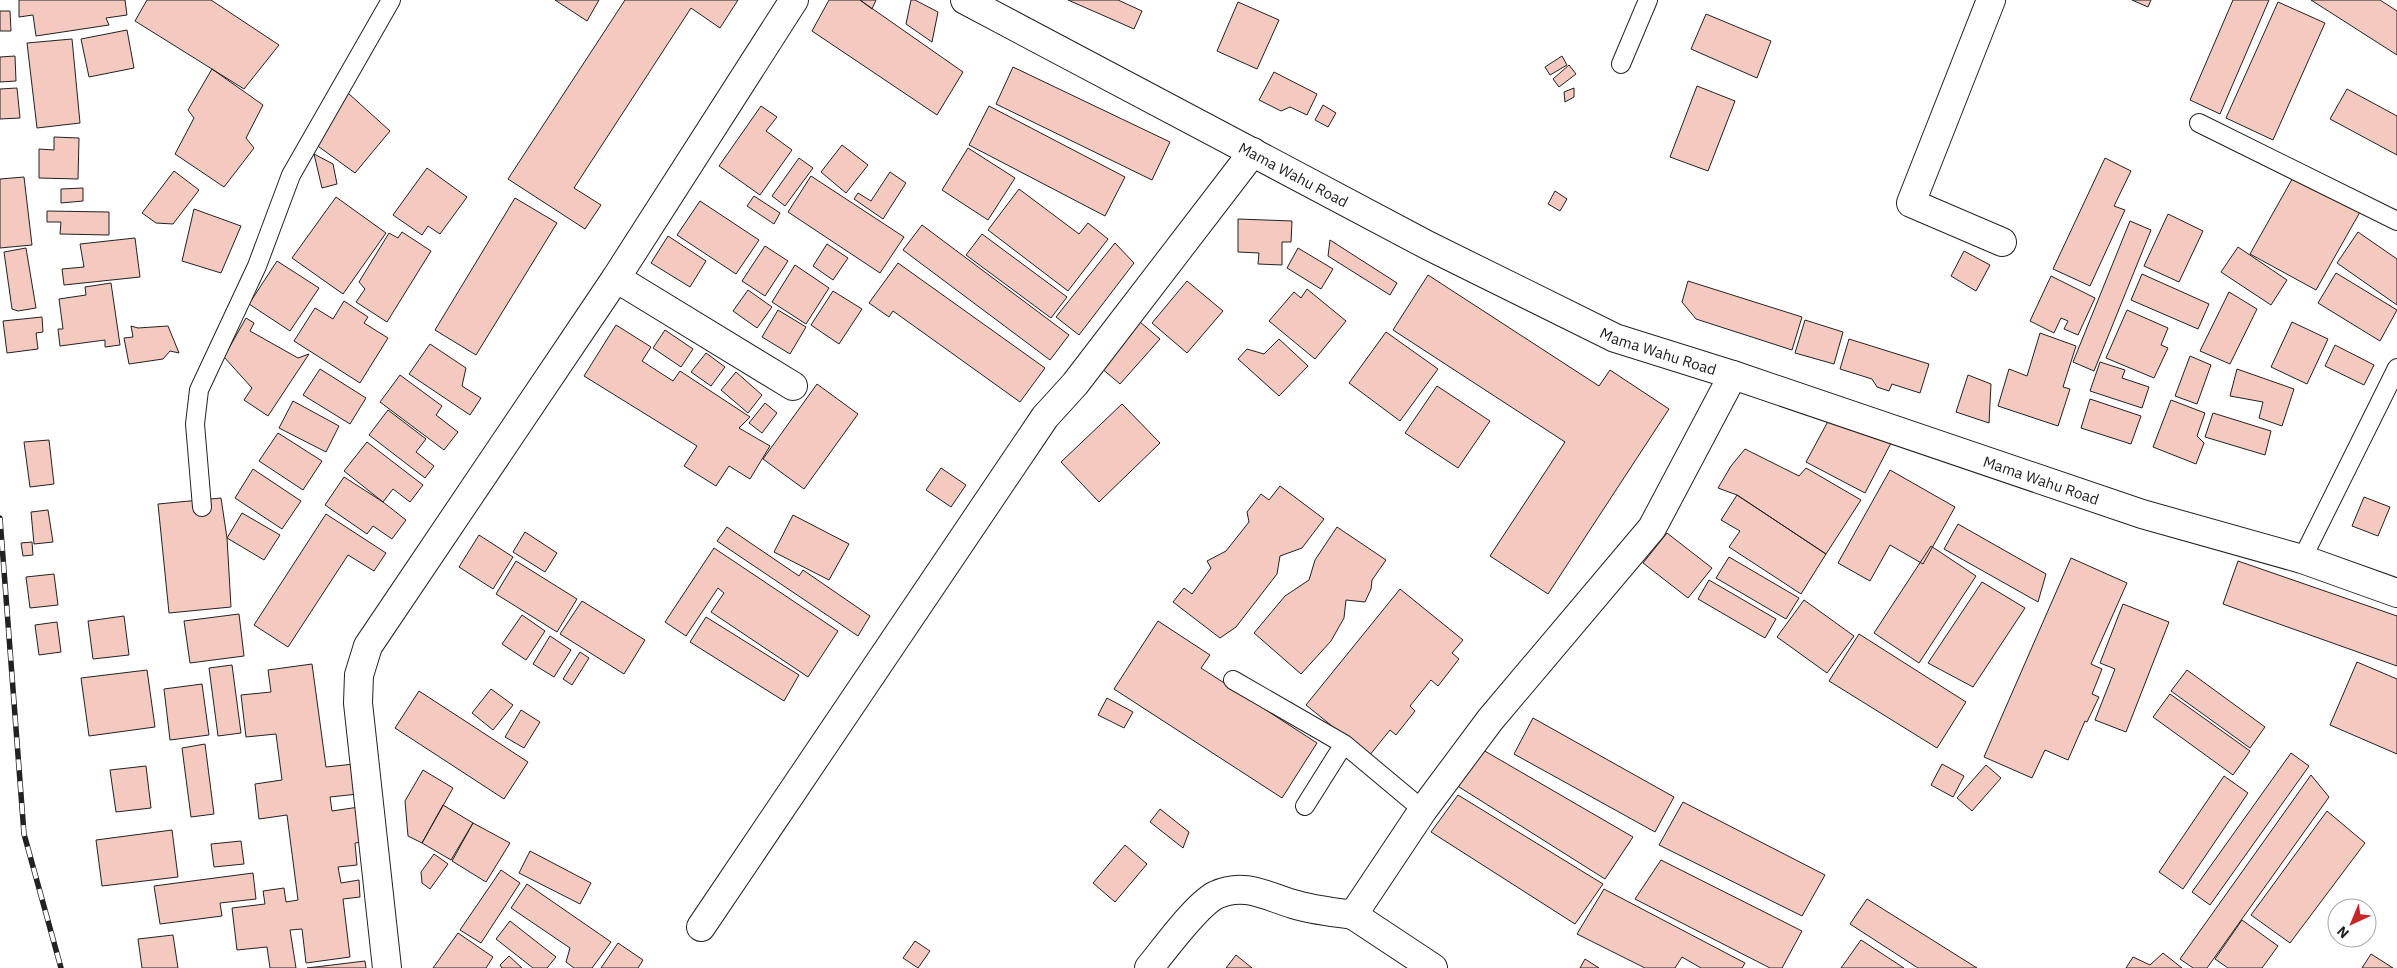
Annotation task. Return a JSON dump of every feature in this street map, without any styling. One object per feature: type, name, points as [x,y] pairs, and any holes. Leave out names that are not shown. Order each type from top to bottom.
[{"type":"street","points":[[387,968],[358,702],[359,675],[368,646],[616,278],[794,0]]},
{"type":"street","name":"Mama Wahu Road","points":[[965,0],[1429,246],[1615,338],[1733,375],[2142,514],[2302,559],[2397,593]]},
{"type":"street","points":[[1991,0],[1911,202],[2002,242]]},
{"type":"street","points":[[701,927],[1045,418],[1075,384],[1253,152]]},
{"type":"street","points":[[616,278],[793,386]]},
{"type":"street","points":[[1353,915],[1423,810],[1490,720],[1652,528],[1733,375]]},
{"type":"street","points":[[1149,968],[1201,907],[1215,896],[1234,890],[1264,892],[1293,904],[1353,915],[1433,968]]},
{"type":"lane","points":[[202,507],[195,424],[199,390],[257,266],[291,175],[391,0]]},
{"type":"lane","points":[[1621,64],[1648,0]]},
{"type":"lane","points":[[2199,123],[2397,221]]},
{"type":"lane","points":[[2302,559],[2397,368]]},
{"type":"lane","points":[[1233,680],[1344,744],[1423,810]]},
{"type":"lane","points":[[1305,806],[1344,744]]},
{"type":"building","points":[[19,0],[125,0],[127,15],[106,18],[109,25],[36,36],[33,15],[19,17]]},
{"type":"building","points":[[147,0],[211,0],[279,45],[244,89],[135,21]]},
{"type":"building","points":[[555,0],[599,0],[587,21]]},
{"type":"building","points":[[625,0],[738,0],[720,28],[691,8],[574,188],[601,205],[585,229],[508,179]]},
{"type":"building","points":[[829,0],[860,0],[963,72],[937,115],[812,31]]},
{"type":"building","points":[[860,0],[876,0],[872,9]]},
{"type":"building","points":[[911,0],[915,0],[938,12],[932,42],[906,24]]},
{"type":"building","points":[[1068,0],[1118,0],[1142,11],[1134,29]]},
{"type":"building","points":[[2132,0],[2151,0],[2148,7]]},
{"type":"building","points":[[2233,0],[2269,0],[2220,114],[2190,100]]},
{"type":"building","points":[[2311,0],[2380,0],[2397,11],[2397,55]]},
{"type":"building","points":[[1238,2],[1279,20],[1257,69],[1217,51]]},
{"type":"building","points":[[2278,2],[2325,23],[2273,140],[2226,118]]},
{"type":"building","points":[[0,11],[10,11],[11,31],[0,31]]},
{"type":"building","points":[[1706,14],[1771,41],[1757,78],[1691,49]]},
{"type":"building","points":[[127,30],[134,68],[89,77],[81,39]]},
{"type":"building","points":[[72,39],[80,123],[37,128],[27,43]]},
{"type":"building","points":[[15,56],[16,81],[0,82],[0,57]]},
{"type":"building","points":[[1562,56],[1567,65],[1550,75],[1545,67]]},
{"type":"building","points":[[1569,65],[1576,74],[1559,87],[1553,79]]},
{"type":"building","points":[[1013,67],[1170,142],[1152,180],[996,104]]},
{"type":"building","points":[[212,69],[263,105],[246,138],[254,148],[224,187],[175,154],[194,118],[188,110]]},
{"type":"building","points":[[1274,72],[1317,94],[1307,115],[1290,107],[1281,111],[1259,100]]},
{"type":"building","points":[[1697,86],[1735,101],[1708,171],[1670,157]]},
{"type":"building","points":[[17,88],[20,118],[0,119],[0,89]]},
{"type":"building","points":[[1574,88],[1574,97],[1565,102],[1564,92]]},
{"type":"building","points":[[2347,89],[2397,116],[2397,155],[2330,119]]},
{"type":"building","points":[[348,93],[390,131],[355,173],[315,144]]},
{"type":"building","points":[[1323,105],[1336,113],[1328,127],[1315,120]]},
{"type":"building","points":[[761,106],[777,117],[766,131],[792,150],[760,195],[719,166]]},
{"type":"building","points":[[989,106],[1125,177],[1105,216],[969,145]]},
{"type":"building","points":[[54,137],[79,138],[78,179],[39,178],[39,149],[54,150]]},
{"type":"building","points":[[842,145],[868,165],[846,193],[821,172]]},
{"type":"building","points":[[968,148],[1015,178],[988,220],[942,190]]},
{"type":"building","points":[[314,154],[333,164],[337,184],[322,188]]},
{"type":"building","points":[[799,158],[813,168],[785,206],[772,196]]},
{"type":"building","points":[[2105,158],[2131,171],[2114,206],[2125,210],[2090,286],[2053,269]]},
{"type":"building","points":[[427,168],[467,197],[440,234],[428,226],[422,235],[393,215]]},
{"type":"building","points":[[174,171],[199,190],[173,224],[156,223],[142,213]]},
{"type":"building","points":[[890,172],[906,183],[883,219],[854,199],[858,193],[871,201]]},
{"type":"building","points":[[2295,174],[2360,212],[2316,290],[2250,254]]},
{"type":"building","points":[[811,176],[904,237],[880,273],[788,212]]},
{"type":"building","points":[[24,177],[32,245],[0,248],[0,179]]},
{"type":"building","points":[[83,188],[83,201],[61,203],[61,189]]},
{"type":"building","points":[[1019,189],[1079,234],[1088,223],[1108,239],[1068,291],[988,230]]},
{"type":"building","points":[[1555,191],[1567,199],[1560,211],[1548,204]]},
{"type":"building","points":[[754,196],[780,213],[774,224],[747,206]]},
{"type":"building","points":[[336,197],[386,233],[343,294],[292,258]]},
{"type":"building","points":[[515,198],[557,223],[476,355],[435,330]]},
{"type":"building","points":[[700,201],[759,240],[736,274],[677,235]]},
{"type":"building","points":[[194,209],[241,226],[221,273],[182,261]]},
{"type":"building","points":[[47,211],[109,212],[109,235],[60,234],[61,222],[47,222]]},
{"type":"building","points":[[2168,214],[2203,231],[2179,282],[2144,266]]},
{"type":"building","points":[[1238,219],[1292,221],[1291,242],[1282,242],[1282,265],[1258,264],[1259,253],[1238,252]]},
{"type":"building","points":[[2130,221],[2151,230],[2094,371],[2073,362]]},
{"type":"building","points":[[922,225],[1069,335],[1050,360],[903,250]]},
{"type":"building","points":[[402,232],[431,251],[387,322],[356,302],[365,289],[359,282],[389,233],[398,238]]},
{"type":"building","points":[[2358,232],[2397,259],[2397,305],[2337,263]]},
{"type":"building","points":[[982,234],[1067,297],[1051,318],[966,255]]},
{"type":"building","points":[[668,236],[706,261],[690,287],[651,263]]},
{"type":"building","points":[[135,238],[140,277],[64,285],[62,269],[84,267],[80,244]]},
{"type":"building","points":[[1330,240],[1397,283],[1390,295],[1328,256]]},
{"type":"building","points":[[1115,243],[1134,263],[1079,335],[1056,317]]},
{"type":"building","points":[[827,244],[848,258],[833,280],[813,266]]},
{"type":"building","points":[[765,246],[788,261],[765,296],[742,281]]},
{"type":"building","points":[[2238,247],[2287,280],[2271,305],[2221,272]]},
{"type":"building","points":[[26,248],[36,308],[18,311],[12,309],[4,252]]},
{"type":"building","points":[[1298,248],[1333,269],[1321,289],[1287,268]]},
{"type":"building","points":[[1964,251],[1990,265],[1976,291],[1951,276]]},
{"type":"building","points":[[277,261],[319,288],[290,331],[249,304]]},
{"type":"building","points":[[898,263],[1045,368],[1020,402],[893,311],[889,317],[869,303]]},
{"type":"building","points":[[795,265],[829,288],[806,324],[772,302]]},
{"type":"building","points":[[2336,273],[2397,310],[2380,341],[2318,303]]},
{"type":"building","points":[[2142,274],[2209,304],[2198,329],[2131,300]]},
{"type":"building","points":[[1428,275],[1599,386],[1610,370],[1669,409],[1548,594],[1490,556],[1565,442],[1393,330]]},
{"type":"building","points":[[2051,276],[2095,298],[2078,335],[2064,329],[2068,321],[2061,318],[2054,333],[2030,321]]},
{"type":"building","points":[[1187,281],[1223,311],[1187,353],[1152,323]]},
{"type":"building","points":[[1688,281],[1802,317],[1792,350],[1696,319],[1682,302]]},
{"type":"building","points":[[111,283],[120,345],[105,347],[105,340],[60,346],[58,329],[63,329],[59,299],[86,295],[85,287]]},
{"type":"building","points":[[1307,289],[1346,321],[1315,359],[1269,321],[1294,292],[1301,298]]},
{"type":"building","points":[[748,290],[772,307],[757,328],[733,311]]},
{"type":"building","points":[[833,291],[862,309],[839,344],[811,325]]},
{"type":"building","points":[[2229,292],[2257,309],[2230,364],[2200,351]]},
{"type":"building","points":[[344,301],[368,317],[364,323],[388,338],[360,383],[294,341],[315,308],[333,319]]},
{"type":"building","points":[[778,310],[806,327],[790,354],[762,337]]},
{"type":"building","points":[[2127,310],[2168,328],[2161,345],[2168,348],[2154,378],[2106,358]]},
{"type":"building","points":[[42,317],[43,332],[36,333],[38,349],[7,353],[3,321]]},
{"type":"building","points":[[246,318],[254,323],[250,331],[298,358],[309,354],[268,416],[244,400],[252,388],[224,357]]},
{"type":"building","points":[[1805,320],[1843,332],[1834,364],[1795,353]]},
{"type":"building","points":[[1140,322],[1160,339],[1120,384],[1100,367]]},
{"type":"building","points":[[2292,322],[2328,339],[2307,384],[2271,367]]},
{"type":"building","points":[[616,325],[651,347],[642,361],[673,381],[680,371],[750,417],[739,428],[770,446],[750,479],[729,466],[716,486],[684,466],[697,446],[584,376]]},
{"type":"building","points":[[131,326],[138,328],[168,326],[179,353],[170,351],[163,359],[129,364],[124,338],[133,337]]},
{"type":"building","points":[[665,330],[693,349],[681,367],[653,348]]},
{"type":"building","points":[[1386,332],[1438,369],[1400,421],[1349,383]]},
{"type":"building","points":[[2040,333],[2076,346],[2063,387],[2070,389],[2058,426],[1998,406],[2009,369],[2027,376]]},
{"type":"building","points":[[1279,339],[1308,366],[1279,396],[1238,359],[1247,349],[1264,354]]},
{"type":"building","points":[[1849,339],[1929,364],[1920,393],[1892,384],[1889,391],[1877,387],[1872,379],[1840,369]]},
{"type":"building","points":[[430,344],[466,368],[462,386],[481,398],[470,415],[409,374]]},
{"type":"building","points":[[2335,345],[2374,365],[2364,385],[2325,366]]},
{"type":"building","points":[[706,353],[725,367],[711,386],[691,372]]},
{"type":"building","points":[[2190,356],[2211,365],[2197,404],[2175,396]]},
{"type":"building","points":[[2100,362],[2125,370],[2122,378],[2149,387],[2142,408],[2090,391]]},
{"type":"building","points":[[320,369],[366,398],[350,424],[303,395]]},
{"type":"building","points":[[2237,369],[2294,389],[2282,426],[2259,418],[2263,402],[2230,396]]},
{"type":"building","points":[[736,372],[762,395],[748,413],[721,390]]},
{"type":"building","points":[[400,375],[442,406],[436,415],[458,432],[444,450],[380,402]]},
{"type":"building","points":[[1968,375],[1991,384],[1989,423],[1956,412]]},
{"type":"building","points":[[817,384],[858,414],[804,489],[763,459]]},
{"type":"building","points":[[1437,386],[1490,421],[1458,468],[1405,433]]},
{"type":"building","points":[[2090,399],[2141,416],[2131,444],[2081,428]]},
{"type":"building","points":[[2171,400],[2205,413],[2197,436],[2204,443],[2196,464],[2153,447]]},
{"type":"building","points":[[293,401],[339,426],[326,452],[279,428]]},
{"type":"building","points":[[765,403],[777,413],[762,433],[749,423]]},
{"type":"building","points":[[1122,404],[1160,443],[1099,502],[1061,462]]},
{"type":"building","points":[[388,410],[426,439],[416,452],[434,466],[425,478],[369,435]]},
{"type":"building","points":[[1833,412],[1891,443],[1865,493],[1806,462]]},
{"type":"building","points":[[2213,413],[2271,431],[2265,455],[2205,437]]},
{"type":"building","points":[[278,433],[322,461],[303,490],[259,461]]},
{"type":"building","points":[[49,440],[54,484],[30,487],[24,442]]},
{"type":"building","points":[[367,442],[423,485],[410,502],[393,489],[383,502],[344,471]]},
{"type":"building","points":[[1745,449],[1799,476],[1806,468],[1861,500],[1826,554],[1737,495],[1718,488],[1731,466]]},
{"type":"building","points":[[941,468],[966,485],[951,507],[926,490]]},
{"type":"building","points":[[253,469],[301,501],[282,529],[235,498]]},
{"type":"building","points":[[1890,470],[1955,507],[1923,564],[1890,545],[1870,581],[1838,563]]},
{"type":"building","points":[[344,477],[383,502],[406,520],[392,539],[373,526],[367,534],[325,505]]},
{"type":"building","points":[[1280,486],[1324,519],[1302,548],[1280,556],[1277,574],[1236,627],[1220,638],[1173,602],[1184,588],[1192,594],[1211,568],[1207,561],[1226,551],[1249,522],[1247,512],[1261,494],[1269,500]]},
{"type":"building","points":[[1737,495],[1826,554],[1801,594],[1729,547],[1740,531],[1721,520]]},
{"type":"building","points":[[2364,497],[2390,507],[2378,536],[2352,526]]},
{"type":"building","points":[[221,498],[227,538],[231,607],[169,613],[158,504]]},
{"type":"building","points":[[48,510],[53,542],[34,544],[31,512]]},
{"type":"building","points":[[242,513],[280,535],[264,560],[227,538]]},
{"type":"building","points":[[326,514],[386,553],[374,571],[348,555],[288,647],[254,625]]},
{"type":"building","points":[[793,515],[849,544],[829,580],[774,552]]},
{"type":"building","points":[[1958,524],[2046,574],[2038,602],[1944,549]]},
{"type":"building","points":[[727,527],[799,576],[803,570],[870,616],[858,636],[717,541]]},
{"type":"building","points":[[1337,527],[1386,560],[1372,580],[1371,589],[1365,602],[1346,600],[1344,618],[1331,641],[1301,674],[1254,633],[1285,596],[1309,580],[1315,560]]},
{"type":"building","points":[[525,532],[557,553],[545,572],[513,552]]},
{"type":"building","points":[[1667,533],[1712,568],[1688,598],[1643,563]]},
{"type":"building","points":[[479,535],[513,557],[493,589],[459,567]]},
{"type":"building","points":[[32,542],[33,555],[23,556],[21,543]]},
{"type":"building","points":[[1931,546],[1976,576],[1919,663],[1874,633]]},
{"type":"building","points":[[714,548],[838,631],[808,677],[711,612],[724,593],[718,588],[686,636],[665,622]]},
{"type":"building","points":[[1729,557],[1799,598],[1786,619],[1716,578]]},
{"type":"building","points":[[2071,558],[2127,583],[2091,664],[2102,669],[2092,694],[2099,697],[2087,722],[2085,721],[2068,760],[2045,750],[2032,778],[1984,757]]},
{"type":"building","points":[[516,561],[577,599],[557,632],[496,594]]},
{"type":"building","points":[[2238,561],[2397,616],[2397,666],[2223,604]]},
{"type":"building","points":[[54,574],[58,605],[30,608],[26,577]]},
{"type":"building","points":[[1709,580],[1776,619],[1765,638],[1698,599]]},
{"type":"building","points":[[1982,582],[2025,608],[1973,687],[1928,663]]},
{"type":"building","points":[[1400,589],[1463,640],[1452,653],[1459,659],[1438,686],[1431,680],[1410,706],[1415,711],[1396,735],[1390,730],[1369,756],[1306,705]]},
{"type":"building","points":[[1804,600],[1854,636],[1827,673],[1777,637]]},
{"type":"building","points":[[582,601],[645,640],[624,674],[560,634]]},
{"type":"building","points":[[2123,604],[2169,622],[2126,732],[2095,720],[2115,669],[2100,663]]},
{"type":"building","points":[[239,614],[244,656],[190,663],[184,621]]},
{"type":"building","points":[[522,615],[545,631],[526,660],[502,644]]},
{"type":"building","points":[[124,616],[129,655],[93,659],[88,621]]},
{"type":"building","points":[[706,617],[799,675],[784,701],[690,642]]},
{"type":"building","points":[[1158,621],[1210,655],[1201,668],[1317,743],[1282,798],[1114,689]]},
{"type":"building","points":[[57,622],[61,652],[39,655],[35,625]]},
{"type":"building","points":[[1859,634],[1966,702],[1937,748],[1829,681]]},
{"type":"building","points":[[550,636],[571,650],[554,677],[533,664]]},
{"type":"building","points":[[580,652],[589,658],[572,685],[563,679]]},
{"type":"building","points":[[2357,662],[2397,679],[2397,754],[2330,725]]},
{"type":"building","points":[[312,664],[326,767],[354,764],[358,794],[330,797],[332,811],[359,807],[364,842],[355,843],[357,865],[338,867],[341,883],[359,880],[360,897],[343,899],[350,957],[306,963],[302,929],[290,930],[296,968],[270,968],[267,947],[237,950],[232,908],[265,904],[263,891],[284,888],[286,902],[298,900],[287,815],[259,819],[255,784],[282,780],[276,734],[246,737],[241,695],[271,692],[268,670]]},
{"type":"building","points":[[232,665],[241,733],[218,736],[209,668]]},
{"type":"building","points":[[147,670],[155,727],[89,736],[81,678]]},
{"type":"building","points":[[2187,670],[2265,727],[2250,748],[2171,691]]},
{"type":"building","points":[[202,684],[209,735],[170,740],[164,689]]},
{"type":"building","points":[[491,689],[513,705],[493,730],[472,713]]},
{"type":"building","points":[[419,691],[528,762],[504,799],[395,728]]},
{"type":"building","points":[[2170,694],[2250,751],[2233,775],[2153,717]]},
{"type":"building","points":[[1107,698],[1133,712],[1124,728],[1098,715]]},
{"type":"building","points":[[521,710],[540,722],[524,748],[505,737]]},
{"type":"building","points":[[1533,718],[1674,797],[1655,832],[1514,754]]},
{"type":"building","points":[[205,744],[214,814],[191,817],[182,748]]},
{"type":"building","points":[[1483,750],[1633,837],[1605,879],[1456,785]]},
{"type":"building","points":[[2291,753],[2309,766],[2210,905],[2192,892]]},
{"type":"building","points":[[1942,764],[1964,776],[1953,797],[1931,785]]},
{"type":"building","points":[[1986,765],[2001,778],[1972,811],[1957,798]]},
{"type":"building","points":[[146,766],[151,808],[116,812],[110,770]]},
{"type":"building","points":[[423,770],[453,788],[422,843],[408,836],[405,801]]},
{"type":"building","points":[[2311,775],[2329,797],[2207,968],[2193,968],[2180,959]]},
{"type":"building","points":[[2224,776],[2248,793],[2183,889],[2159,872]]},
{"type":"building","points":[[1458,795],[1603,884],[1575,924],[1431,832]]},
{"type":"building","points":[[1683,802],[1825,875],[1802,916],[1659,845]]},
{"type":"building","points":[[443,805],[473,823],[451,860],[422,843]]},
{"type":"building","points":[[1160,809],[1189,832],[1183,848],[1150,822]]},
{"type":"building","points":[[2327,811],[2365,843],[2290,943],[2251,915]]},
{"type":"building","points":[[473,823],[510,843],[486,882],[452,861]]},
{"type":"building","points":[[172,830],[178,877],[102,886],[96,840]]},
{"type":"building","points":[[241,841],[244,864],[214,867],[211,844]]},
{"type":"building","points":[[1125,845],[1147,864],[1115,902],[1093,883]]},
{"type":"building","points":[[530,851],[591,883],[580,904],[519,873]]},
{"type":"building","points":[[434,854],[448,864],[430,889],[422,883],[421,872]]},
{"type":"building","points":[[1661,860],[1802,931],[1782,968],[1770,968],[1635,899]]},
{"type":"building","points":[[501,870],[520,883],[481,943],[460,930]]},
{"type":"building","points":[[253,873],[256,899],[220,903],[222,916],[160,924],[154,886]]},
{"type":"building","points":[[527,884],[611,942],[592,968],[574,968],[566,962],[570,948],[511,908]]},
{"type":"building","points":[[1604,889],[1745,963],[1742,968],[1701,968],[1682,957],[1675,968],[1645,968],[1577,934]]},
{"type":"building","points":[[1867,899],[1977,968],[1918,968],[1850,924]]},
{"type":"building","points":[[2242,920],[2278,946],[2262,968],[2228,968],[2215,959]]},
{"type":"building","points":[[510,921],[556,957],[547,968],[533,968],[496,939]]},
{"type":"building","points":[[458,933],[493,957],[486,968],[433,968]]},
{"type":"building","points":[[173,935],[178,968],[142,968],[138,939]]},
{"type":"building","points":[[1861,940],[1904,968],[1841,968]]},
{"type":"building","points":[[915,941],[930,951],[918,968],[903,958]]},
{"type":"building","points":[[618,943],[643,960],[638,968],[601,968]]},
{"type":"building","points":[[2163,953],[2182,968],[2126,968],[2133,957],[2150,965]]},
{"type":"building","points":[[2371,954],[2393,968],[2362,968]]},
{"type":"building","points":[[1236,955],[1252,968],[1226,968]]},
{"type":"building","points":[[509,956],[522,968],[502,968],[500,965]]},
{"type":"building","points":[[1585,959],[1599,968],[1580,968]]},
{"type":"building","points":[[365,961],[366,968],[307,968]]},
{"type":"railway","points":[[0,518],[24,834],[61,968]]}]
